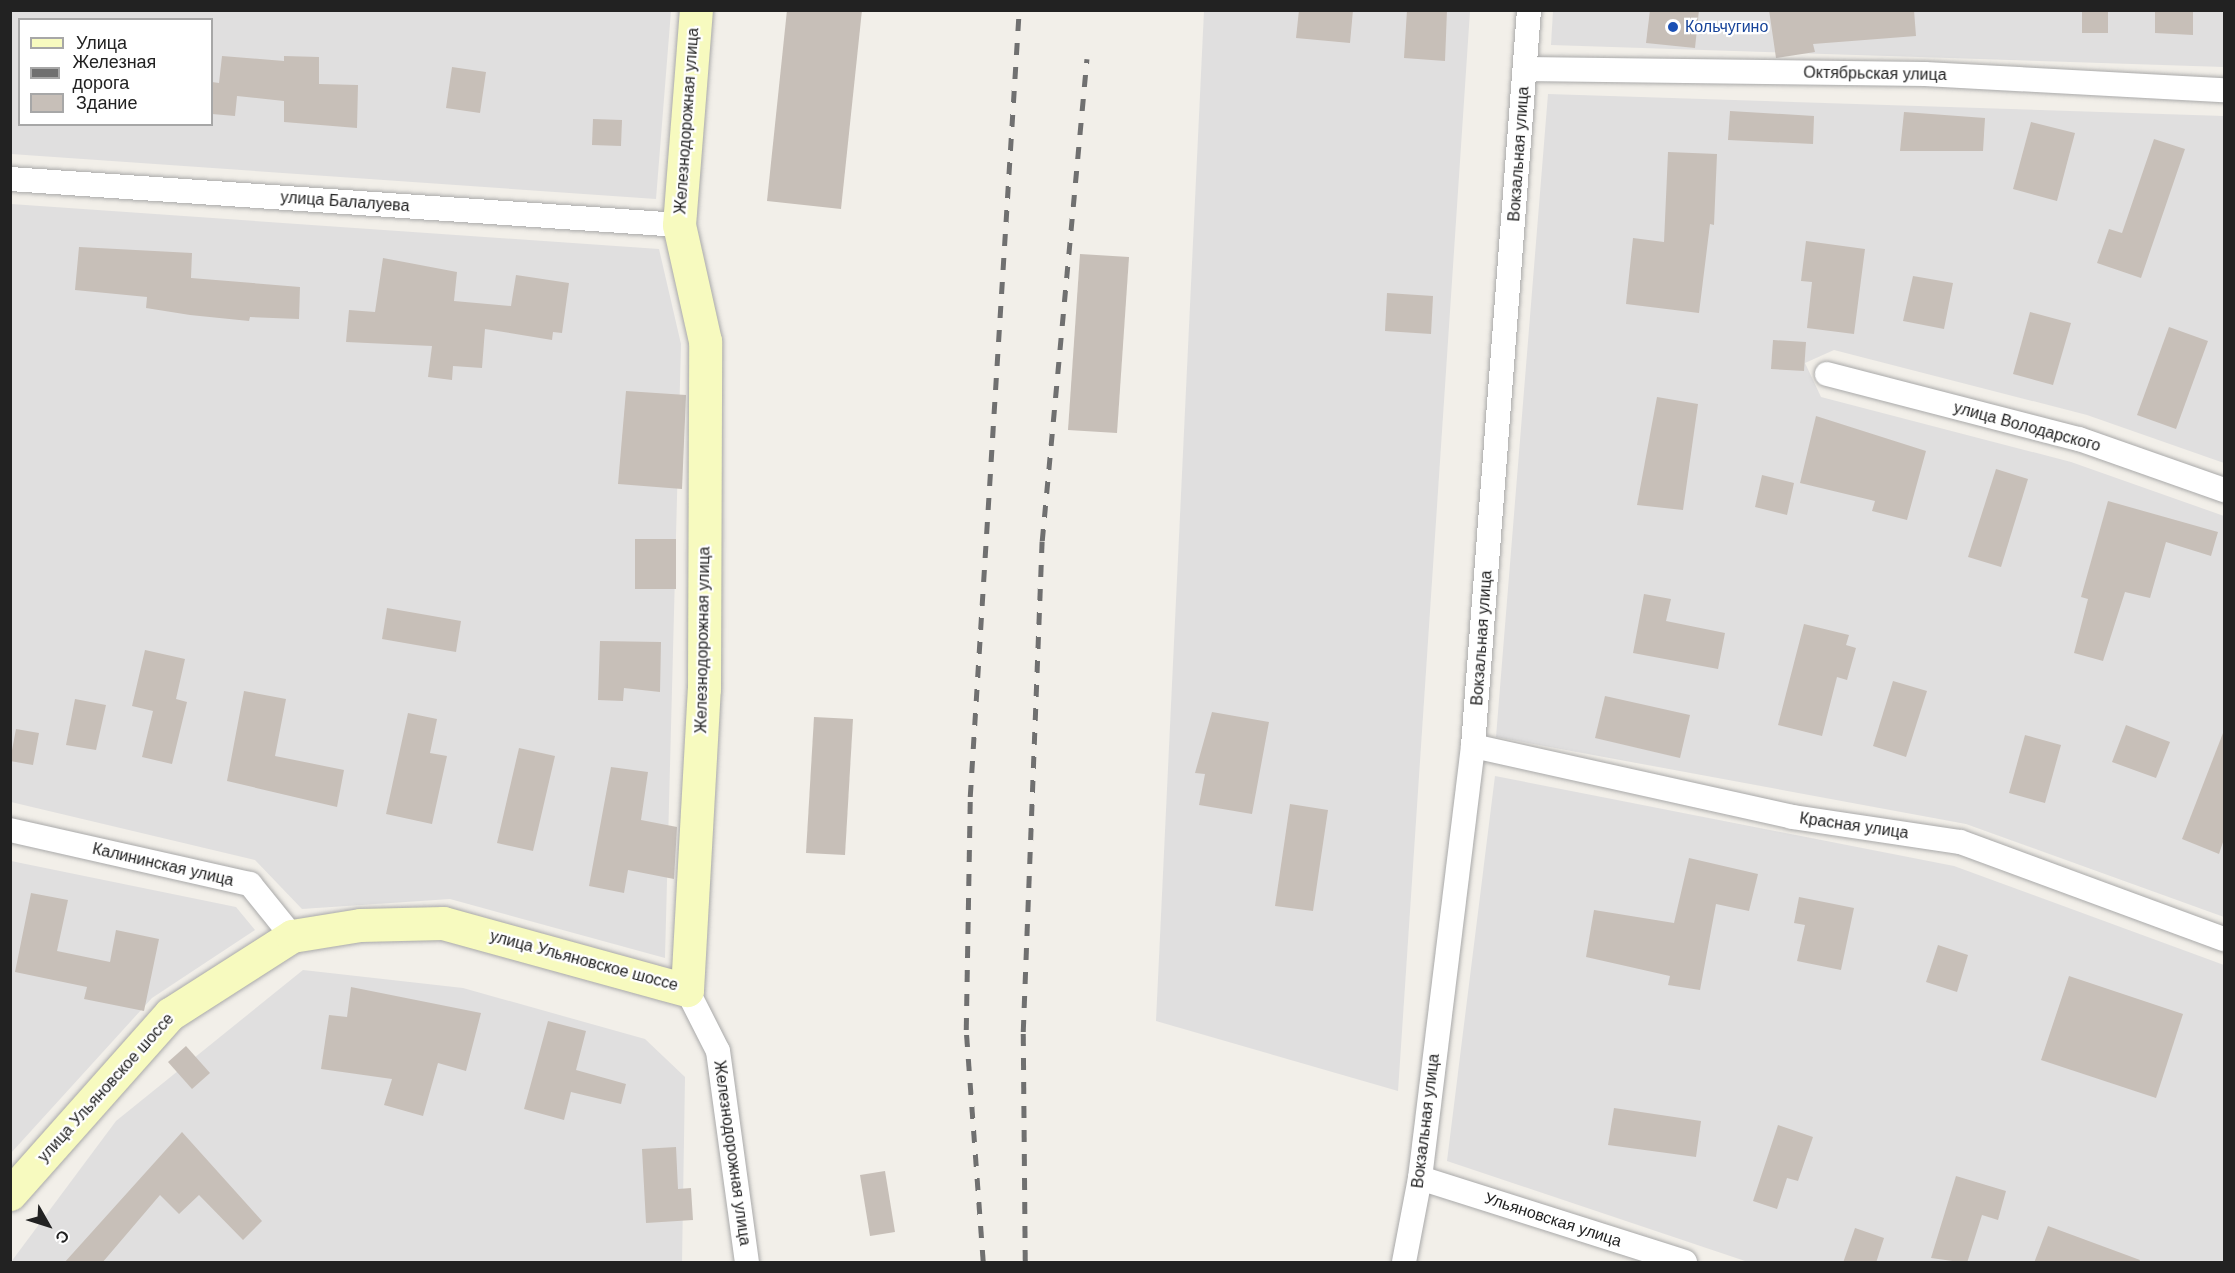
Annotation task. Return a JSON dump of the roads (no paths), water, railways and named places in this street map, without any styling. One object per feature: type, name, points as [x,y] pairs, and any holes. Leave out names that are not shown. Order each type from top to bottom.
[{"type":"street","name":"Железнодорожная улица","points":[[696,10],[679,225],[705,341],[704,688],[687,990],[718,1051],[747,1263]]},
{"type":"street","name":"Вокзальная улица","points":[[1404,1263],[1420,1178],[1473,746],[1529,10]]},
{"type":"street","name":"Октябрьская улица","points":[[1525,69],[1925,74],[2224,90]]},
{"type":"street","name":"улица Балалуева","points":[[10,179],[679,225]]},
{"type":"street","name":"улица Володарского","points":[[1827,374],[2079,439],[2224,490]]},
{"type":"street","name":"Красная улица","points":[[1473,746],[1792,817],[1960,842],[2224,939]]},
{"type":"street","name":"Калининская улица","points":[[10,830],[250,884],[292,936]]},
{"type":"street","name":"улица Ульяновское шоссе","points":[[10,1194],[170,1014],[292,936],[360,925],[443,923],[687,990]]},
{"type":"street","name":"Ульяновская улица","points":[[1420,1178],[1685,1263]]},
{"type":"railway","points":[[983,1262],[966,1030],[970,797],[1019,10]]},
{"type":"railway","points":[[1025,1262],[1023,1032],[1042,541],[1087,59]]},
{"type":"place","name":"Кольчугино","points":[[1673,27]]}]
